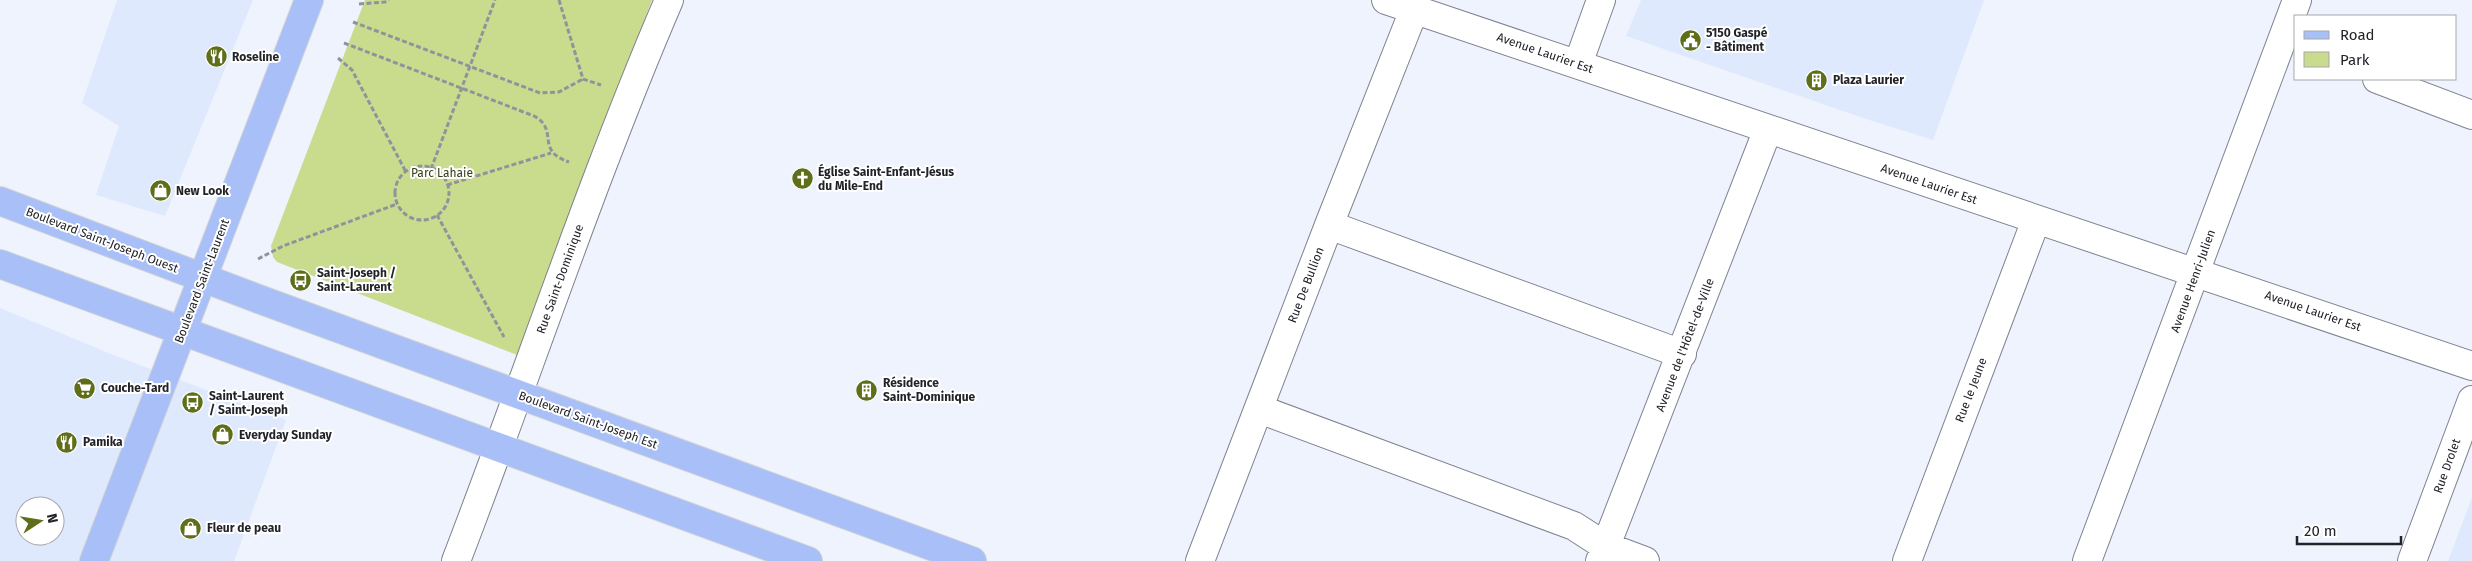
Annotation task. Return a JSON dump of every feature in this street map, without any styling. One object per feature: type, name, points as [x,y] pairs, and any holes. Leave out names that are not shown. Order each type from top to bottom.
[{"type":"main road","name":"Boulevard Saint-Laurent","points":[[94,561],[309,0]]},
{"type":"main road","name":"Boulevard Saint-Joseph Ouest","points":[[0,201],[204,278]]},
{"type":"main road","points":[[0,264],[808,561]]},
{"type":"main road","name":"Boulevard Saint-Joseph Est","points":[[204,278],[972,561]]},
{"type":"street","name":"Rue Saint-Dominique","points":[[456,561],[500,448],[597,175],[628,94],[669,0]]},
{"type":"street","name":"Avenue Laurier Est","points":[[1386,0],[2472,366]]},
{"type":"street","points":[[1578,64],[1601,0]]},
{"type":"street","name":"Avenue Henri-Julien","points":[[2295,15],[2298,0]]},
{"type":"street","name":"Rue De Bullion","points":[[1200,561],[1414,10]]},
{"type":"street","name":"Avenue Henri-Julien","points":[[2087,561],[2196,273],[2288,46],[2294,18]]},
{"type":"street","points":[[2380,80],[2472,115]]},
{"type":"street","name":"Avenue de l'Hôtel-de-Ville","points":[[1603,554],[1768,129]]},
{"type":"street","name":"Rue le Jeune","points":[[1907,561],[2036,220]]},
{"type":"street","points":[[1329,225],[1682,354]]},
{"type":"street","name":"Rue Drolet","points":[[2412,561],[2472,400]]},
{"type":"street","points":[[1260,409],[1574,526],[1603,554],[1645,561]]},
{"type":"path","points":[[359,4],[389,0]]},
{"type":"path","points":[[431,169],[495,0]]},
{"type":"path","points":[[559,0],[583,79]]},
{"type":"path","points":[[352,22],[540,93],[558,92],[583,79],[628,94]]},
{"type":"path","points":[[344,43],[542,120],[546,126],[551,153],[557,158],[588,169],[597,175]]},
{"type":"path","points":[[338,58],[352,70],[406,172]]},
{"type":"path","points":[[447,185],[551,153]]},
{"type":"path","points":[[416,167],[431,169],[440,174],[447,185],[446,204],[436,216],[422,220],[412,218],[403,213],[397,204],[395,194],[397,184],[406,172],[416,167]]},
{"type":"path","points":[[258,259],[283,246],[397,204]]},
{"type":"path","points":[[436,216],[501,329],[508,345]]},
{"type":"shaded area","points":[[117,0],[253,0],[165,216],[96,195],[119,126],[82,103]]},
{"type":"shaded area","name":"Plaza Laurier","points":[[1641,0],[1984,0],[1933,140],[1863,118],[1626,36]]},
{"type":"shaded area","points":[[0,308],[111,354],[286,420],[234,561],[0,561]]},
{"type":"shaded area","points":[[2472,497],[2472,561],[2448,561]]},
{"type":"green space","name":"Parc Lahaie","points":[[365,0],[652,0],[517,355],[277,262],[273,257],[271,246]]},
{"type":"place","name":"5150 Gaspé - Bâtiment","points":[[1690,40]]},
{"type":"place","name":"Roseline","points":[[216,57]]},
{"type":"place","name":"Plaza Laurier","points":[[1817,80]]},
{"type":"place","name":"Église Saint-Enfant-Jésus du Mile-End","points":[[802,179]]},
{"type":"place","name":"New Look","points":[[160,191]]},
{"type":"place","name":"Saint-Joseph / Saint-Laurent","points":[[301,280]]},
{"type":"place","name":"Couche-Tard","points":[[85,388]]},
{"type":"place","name":"Résidence Saint-Dominique","points":[[867,390]]},
{"type":"place","name":"Saint-Laurent / Saint-Joseph","points":[[193,403]]},
{"type":"place","name":"Everyday Sunday","points":[[223,435]]},
{"type":"place","name":"Pamika","points":[[67,442]]},
{"type":"place","name":"Fleur de peau","points":[[191,528]]}]
